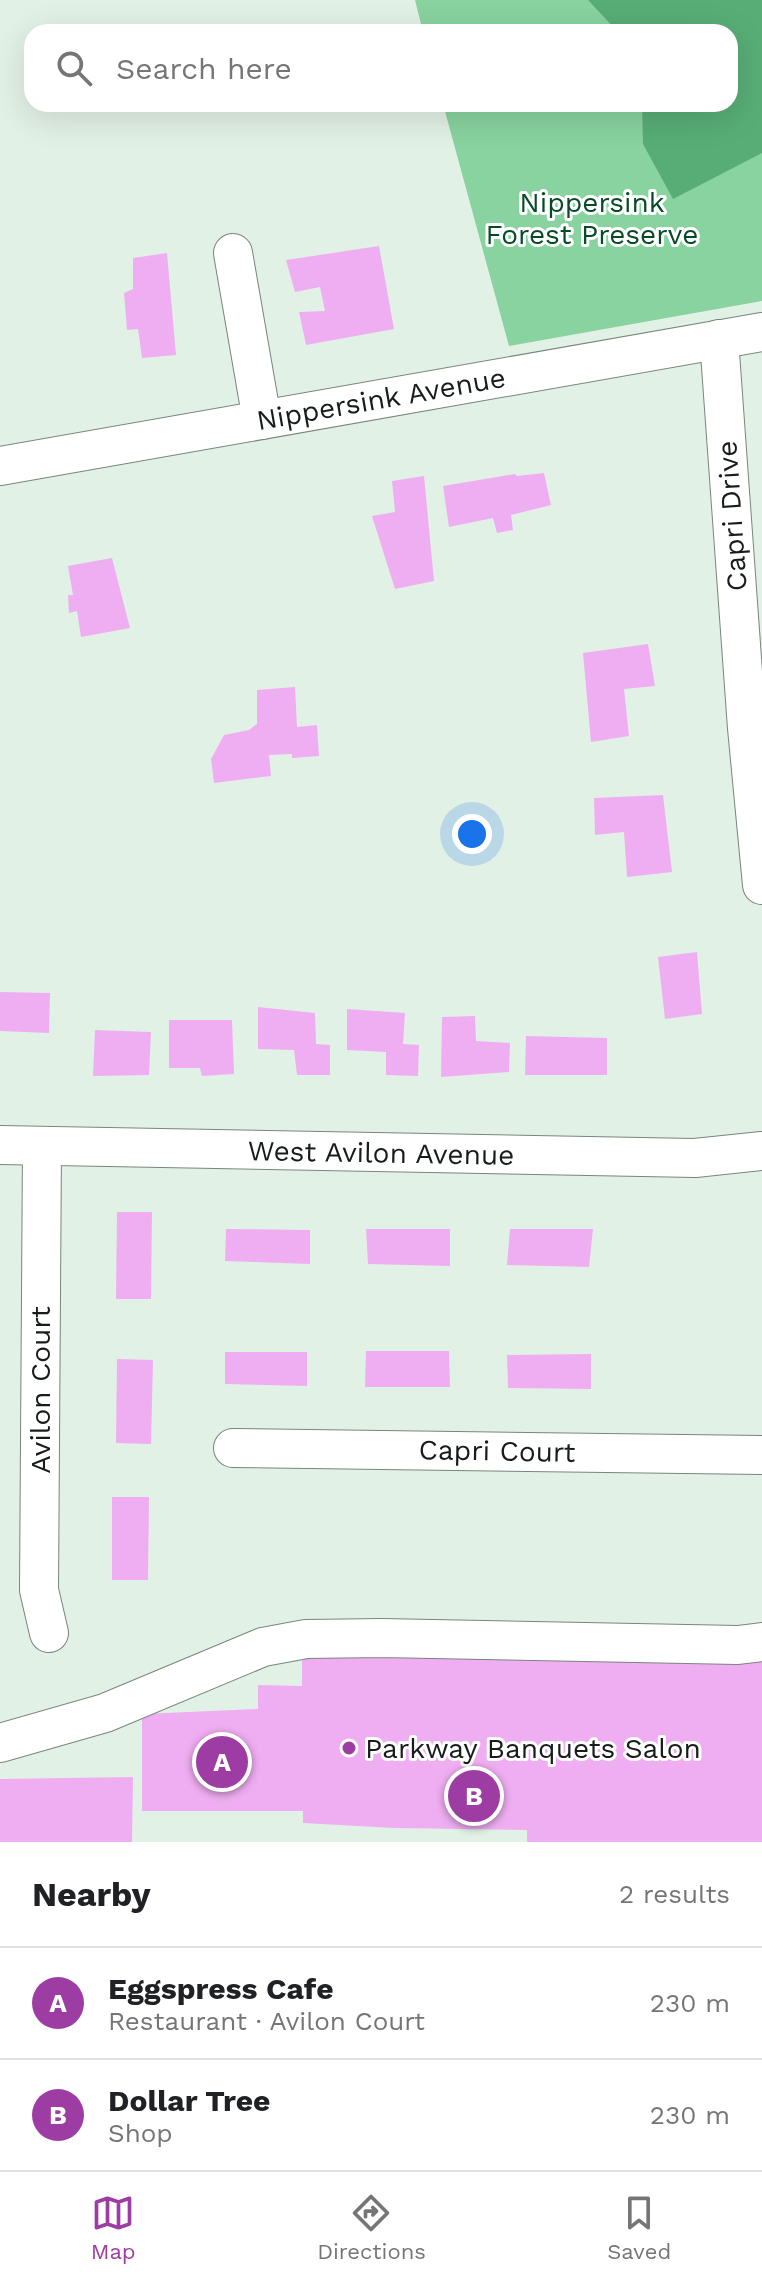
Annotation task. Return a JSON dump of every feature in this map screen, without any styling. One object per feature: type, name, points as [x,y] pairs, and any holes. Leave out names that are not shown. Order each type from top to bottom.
[{"type":"street","points":[[233,253],[262,420]]},
{"type":"street","name":"Nippersink Avenue","points":[[0,466],[762,332]]},
{"type":"street","name":"Capri Drive","points":[[719,339],[747,728],[762,885]]},
{"type":"street","name":"West Avilon Avenue","points":[[0,1145],[695,1158],[762,1151]]},
{"type":"street","name":"Avilon Court","points":[[42,1146],[39,1590],[49,1633]]},
{"type":"street","name":"Capri Court","points":[[233,1448],[762,1455]]},
{"type":"street","points":[[0,1743],[105,1713],[263,1647],[306,1639],[738,1645],[762,1642]]},
{"type":"green space","name":"Nippersink Forest Preserve","points":[[415,0],[762,0],[762,301],[509,346],[445,112],[738,112],[738,24],[421,24]]},
{"type":"shaded area","points":[[588,0],[762,0],[762,153],[673,199],[643,144],[642,112],[738,112],[738,24],[610,24]]},
{"type":"building","points":[[379,246],[394,329],[306,345],[299,312],[325,311],[320,287],[295,292],[286,260]]},
{"type":"building","points":[[167,253],[176,355],[142,358],[138,329],[127,330],[124,293],[133,289],[133,258]]},
{"type":"building","points":[[544,473],[551,505],[511,515],[513,530],[497,533],[493,518],[449,527],[443,486],[515,474]]},
{"type":"building","points":[[424,476],[434,581],[395,589],[372,516],[395,512],[392,481]]},
{"type":"building","points":[[112,558],[130,628],[81,637],[77,611],[69,613],[68,595],[73,595],[68,566]]},
{"type":"building","points":[[648,644],[655,686],[624,689],[629,736],[591,742],[583,653]]},
{"type":"building","points":[[295,687],[297,727],[317,725],[319,756],[292,758],[292,754],[269,755],[271,776],[214,783],[211,759],[224,735],[249,730],[257,724],[257,690]]},
{"type":"building","points":[[663,795],[672,872],[627,877],[624,832],[595,835],[594,798]]},
{"type":"building","points":[[697,952],[702,1014],[665,1019],[658,957]]},
{"type":"building","points":[[0,992],[50,993],[49,1033],[0,1031]]},
{"type":"building","points":[[258,1007],[315,1013],[316,1044],[330,1045],[330,1075],[297,1075],[294,1050],[258,1049]]},
{"type":"building","points":[[347,1009],[405,1013],[403,1044],[419,1045],[418,1076],[386,1075],[386,1052],[347,1050]]},
{"type":"building","points":[[475,1016],[476,1041],[510,1043],[509,1072],[441,1077],[442,1017]]},
{"type":"building","points":[[169,1020],[232,1020],[234,1074],[202,1076],[200,1068],[169,1068]]},
{"type":"building","points":[[95,1030],[151,1032],[149,1075],[93,1076]]},
{"type":"building","points":[[526,1036],[607,1038],[607,1075],[525,1075]]},
{"type":"building","points":[[117,1212],[152,1212],[151,1299],[116,1299]]},
{"type":"building","points":[[226,1229],[310,1230],[310,1264],[225,1261]]},
{"type":"building","points":[[366,1229],[450,1229],[450,1266],[368,1264]]},
{"type":"building","points":[[510,1229],[593,1229],[589,1267],[507,1265]]},
{"type":"building","points":[[366,1351],[449,1351],[450,1387],[365,1387]]},
{"type":"building","points":[[225,1352],[307,1352],[307,1386],[225,1384]]},
{"type":"building","points":[[591,1354],[591,1389],[508,1388],[507,1355]]},
{"type":"building","points":[[117,1359],[153,1360],[151,1444],[116,1443]]},
{"type":"building","points":[[112,1497],[149,1497],[148,1580],[112,1580]]},
{"type":"building","points":[[302,1650],[762,1659],[762,1842],[527,1842],[527,1830],[303,1823],[303,1811],[142,1811],[142,1714],[258,1709],[258,1685],[302,1686]]},
{"type":"building","points":[[133,1777],[132,1842],[0,1842],[0,1779]]},
{"type":"place","name":"Parkway Banquets Salon","points":[[349,1748]]},
{"type":"place","name":"Eggspress Cafe","points":[[222,1762]]},
{"type":"place","name":"Dollar Tree","points":[[474,1796]]}]
